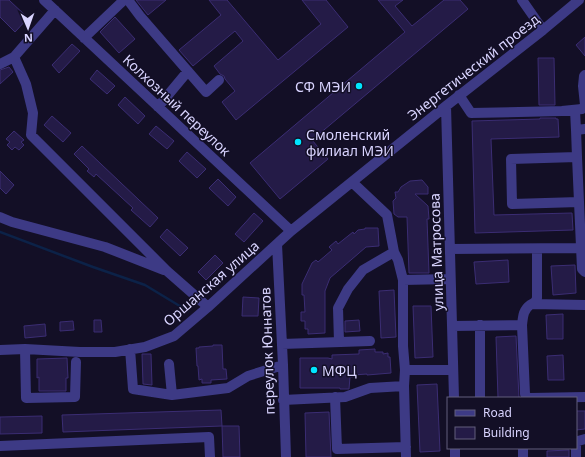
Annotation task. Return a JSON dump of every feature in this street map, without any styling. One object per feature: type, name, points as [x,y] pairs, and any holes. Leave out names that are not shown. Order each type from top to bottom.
[{"type":"street","name":"Колхозный переулок","points":[[44,0],[291,231]]},
{"type":"street","points":[[84,38],[124,0]]},
{"type":"street","points":[[128,0],[150,28],[206,92],[219,80]]},
{"type":"street","points":[[522,0],[542,30]]},
{"type":"street","name":"Энергетический проезд","points":[[291,231],[579,0]]},
{"type":"street","points":[[0,64],[14,57],[55,10]]},
{"type":"street","points":[[14,57],[26,84],[33,113],[31,135],[168,271],[208,307]]},
{"type":"street","points":[[158,107],[188,71]]},
{"type":"street","points":[[459,95],[471,113],[562,111],[582,109],[585,105],[583,86],[585,75]]},
{"type":"street","name":"улица Матросова","points":[[446,106],[454,397]]},
{"type":"street","points":[[575,110],[581,129],[577,157],[581,173],[578,202],[582,226],[582,269],[585,272]]},
{"type":"street","points":[[577,157],[511,159],[512,204],[578,202]]},
{"type":"street","points":[[335,397],[337,449],[406,452],[403,280],[398,260],[394,252],[387,215],[352,182]]},
{"type":"street","points":[[0,217],[12,222],[105,247],[168,271]]},
{"type":"street","name":"Оршанская улица","points":[[0,350],[25,348],[80,352],[115,352],[145,347],[174,336],[291,231]]},
{"type":"street","name":"переулок Юннатов","points":[[277,244],[286,457]]},
{"type":"street","points":[[450,249],[581,248]]},
{"type":"street","points":[[527,397],[525,394],[522,324],[523,313],[536,301],[537,298],[536,249]]},
{"type":"street","points":[[339,342],[338,308],[348,289],[363,270],[394,252]]},
{"type":"street","points":[[403,280],[450,279]]},
{"type":"street","points":[[532,304],[585,305]]},
{"type":"street","points":[[452,326],[522,324]]},
{"type":"street","points":[[480,325],[480,397]]},
{"type":"street","points":[[282,344],[370,341]]},
{"type":"street","points":[[25,348],[26,398],[74,397],[76,362]]},
{"type":"street","points":[[130,350],[132,390],[172,395],[228,388],[248,376],[283,366]]},
{"type":"street","points":[[169,364],[172,395]]},
{"type":"street","points":[[405,370],[453,370]]},
{"type":"street","points":[[283,400],[345,397],[370,388],[404,386]]},
{"type":"street","points":[[0,446],[209,437],[210,457]]},
{"type":"building","points":[[0,0],[9,0],[28,18],[15,32],[0,17]]},
{"type":"building","points":[[136,0],[166,0],[148,15]]},
{"type":"building","points":[[209,0],[227,0],[278,60],[321,24],[302,0],[326,0],[348,27],[236,120],[222,102],[235,91],[224,76],[220,74],[214,66],[243,41],[235,31],[193,66],[179,50],[221,15]]},
{"type":"building","name":"СФ МЭИ","points":[[378,0],[403,0],[395,6],[412,26],[444,0],[460,0],[468,9],[312,140],[328,159],[280,199],[250,163],[405,32]]},
{"type":"building","points":[[115,17],[135,39],[119,53],[100,32]]},
{"type":"building","points":[[585,37],[585,56],[576,45]]},
{"type":"building","points":[[72,44],[80,51],[59,73],[52,65]]},
{"type":"building","points":[[538,58],[554,58],[555,105],[539,105]]},
{"type":"building","points":[[9,67],[13,72],[0,84],[0,70]]},
{"type":"building","points":[[97,70],[115,86],[107,94],[90,79]]},
{"type":"building","points":[[125,97],[145,116],[138,124],[118,105]]},
{"type":"building","points":[[52,116],[71,133],[63,142],[44,125]]},
{"type":"building","points":[[540,118],[558,119],[559,137],[491,139],[494,215],[572,213],[573,230],[475,233],[472,121]]},
{"type":"building","points":[[156,126],[174,141],[167,149],[149,134]]},
{"type":"building","points":[[14,131],[24,140],[21,142],[24,145],[19,150],[15,147],[12,150],[7,145],[10,142],[6,139]]},
{"type":"building","points":[[82,146],[158,218],[150,227],[131,210],[133,208],[96,174],[94,177],[87,171],[89,169],[74,154]]},
{"type":"building","points":[[187,152],[206,169],[197,178],[179,161]]},
{"type":"building","points":[[0,171],[14,185],[6,194],[0,188]]},
{"type":"building","points":[[218,179],[236,197],[228,206],[209,188]]},
{"type":"building","points":[[422,180],[428,187],[428,194],[415,194],[428,206],[429,273],[409,273],[407,217],[398,217],[394,214],[393,201],[396,198],[395,192],[398,192],[401,187],[410,181]]},
{"type":"building","points":[[254,213],[263,221],[244,242],[235,234]]},
{"type":"building","points":[[365,228],[378,228],[379,246],[366,247],[330,278],[325,291],[325,333],[308,334],[308,329],[305,329],[305,321],[301,321],[301,312],[305,312],[302,284],[312,263],[316,260],[318,262],[332,250],[329,247],[336,241],[338,244],[353,232],[354,234],[358,230]]},
{"type":"building","points":[[167,229],[188,248],[180,256],[160,237]]},
{"type":"building","points":[[215,255],[223,263],[206,280],[198,272]]},
{"type":"building","points":[[508,260],[509,282],[476,284],[474,262]]},
{"type":"building","points":[[575,265],[576,293],[553,295],[551,266]]},
{"type":"building","points":[[394,290],[396,337],[381,338],[379,291]]},
{"type":"building","points":[[243,297],[259,298],[258,316],[242,316]]},
{"type":"building","points":[[413,306],[431,306],[433,357],[415,358]]},
{"type":"building","points":[[563,314],[563,339],[547,339],[546,315]]},
{"type":"building","points":[[94,320],[101,320],[102,332],[94,332]]},
{"type":"building","points":[[359,320],[360,331],[345,332],[345,321]]},
{"type":"building","points":[[73,321],[74,330],[60,331],[60,322]]},
{"type":"building","points":[[45,324],[46,336],[25,338],[24,326]]},
{"type":"building","points":[[516,336],[519,397],[498,397],[496,337]]},
{"type":"building","points":[[222,345],[223,369],[226,369],[227,379],[211,380],[211,383],[202,383],[202,379],[199,380],[196,348]]},
{"type":"building","points":[[375,349],[375,352],[383,352],[383,354],[388,353],[388,357],[390,357],[391,373],[353,375],[353,377],[350,377],[349,389],[300,388],[300,358],[332,359],[332,355],[359,354],[359,350]]},
{"type":"building","points":[[142,354],[151,354],[152,385],[143,384]]},
{"type":"building","points":[[563,355],[564,380],[548,380],[547,356]]},
{"type":"building","points":[[67,358],[68,378],[66,378],[66,391],[39,391],[37,359]]},
{"type":"building","points":[[437,384],[440,451],[420,452],[417,385]]},
{"type":"building","points":[[221,410],[222,426],[63,432],[62,415]]},
{"type":"building","points":[[577,411],[585,411],[585,429],[577,430]]},
{"type":"building","points":[[329,412],[331,457],[306,457],[305,413]]},
{"type":"building","points":[[42,416],[42,433],[0,434],[0,417]]},
{"type":"building","points":[[222,426],[239,426],[240,457],[223,457]]},
{"type":"building","points":[[569,450],[569,457],[547,457],[547,451]]},
{"type":"waterway","points":[[0,232],[145,285],[188,311]]},
{"type":"place","name":"СФ МЭИ","points":[[359,86]]},
{"type":"place","name":"Смоленский филиал МЭИ","points":[[298,142]]},
{"type":"place","name":"МФЦ","points":[[314,370]]}]
